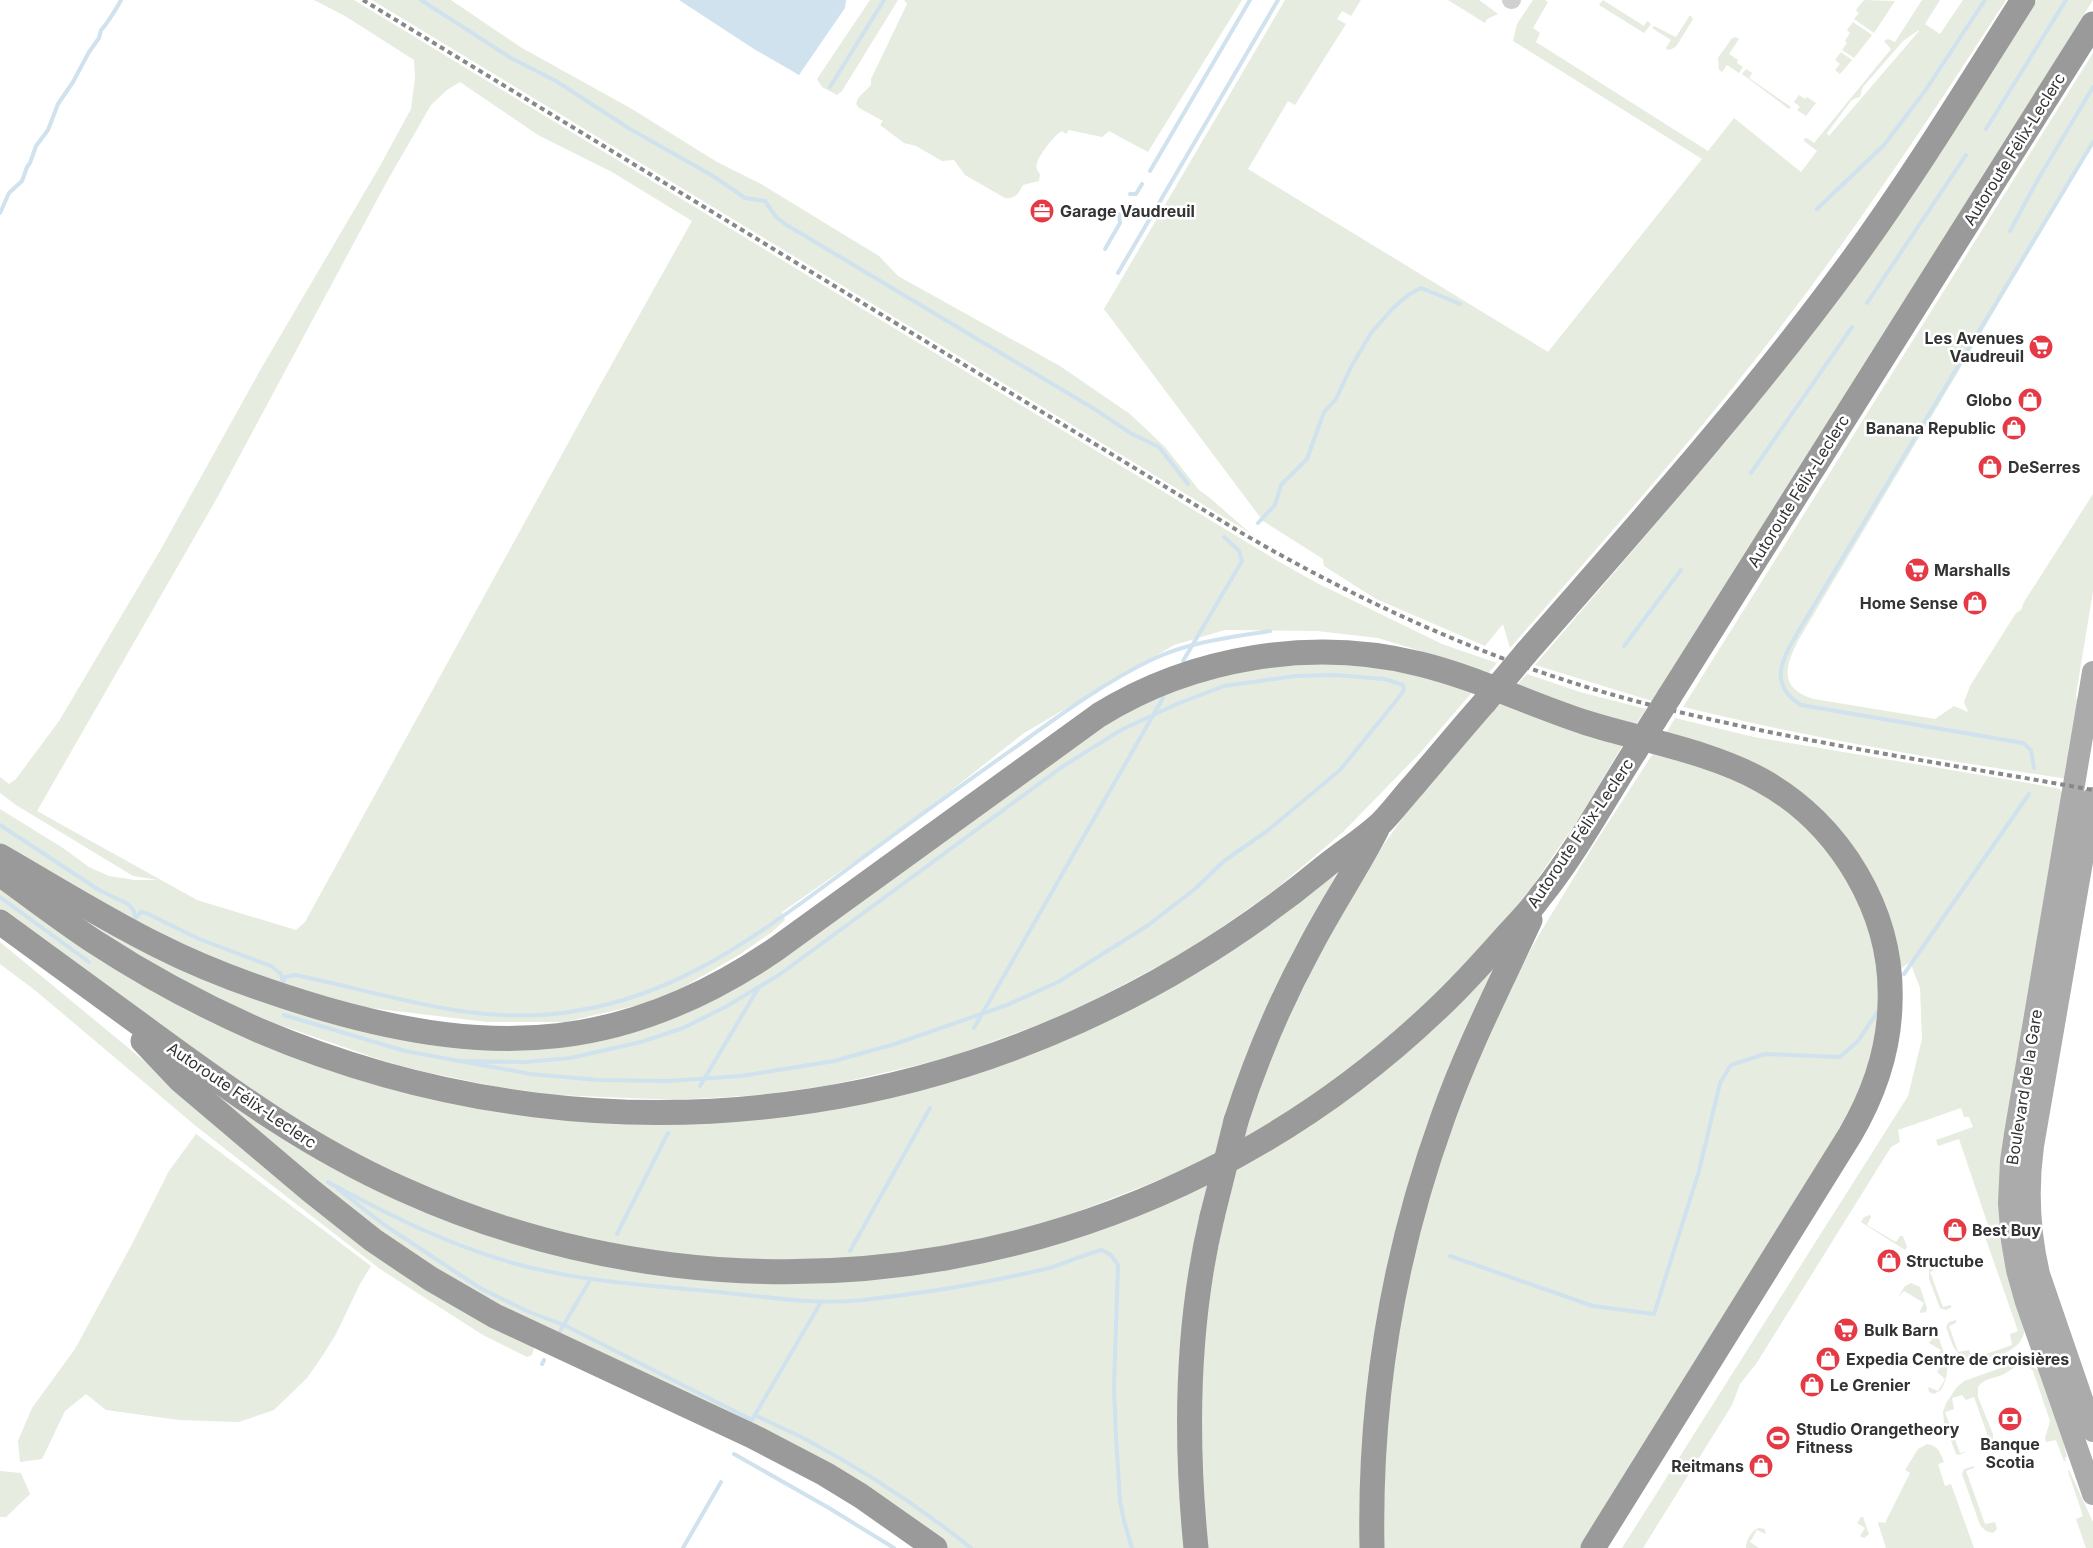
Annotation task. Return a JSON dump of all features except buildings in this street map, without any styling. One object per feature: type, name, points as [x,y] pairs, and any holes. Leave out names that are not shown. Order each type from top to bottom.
[{"type":"highway","points":[[0,874],[91,940],[174,990],[259,1030],[346,1062],[421,1084],[519,1102],[605,1111],[698,1112],[804,1103],[892,1086],[994,1057],[1066,1028],[1136,994],[1225,941],[1278,904],[1380,824],[1704,448],[1802,326],[1886,212],[1933,143],[2023,0]]},
{"type":"highway","name":"Autoroute Félix-Leclerc","points":[[0,922],[281,1125],[362,1171],[457,1212],[535,1238],[630,1259],[697,1268],[842,1270],[941,1259],[1042,1237],[1096,1220],[1177,1188],[1228,1162],[1300,1118],[1337,1093],[1389,1053],[1461,986],[1541,897],[2093,24]]},
{"type":"highway","points":[[0,856],[158,945],[268,992],[350,1016],[418,1031],[482,1039],[518,1040],[571,1035],[630,1021],[692,998],[731,978],[776,949],[1106,711],[1148,688],[1171,679],[1234,661],[1283,654],[1325,653],[1354,654],[1403,660],[1466,678],[1527,703],[1586,723],[1710,759],[1744,771],[1775,788],[1808,812],[1847,858],[1866,891],[1878,922],[1888,964],[1890,1001],[1884,1051],[1869,1099],[1850,1135],[1594,1548]]},
{"type":"highway","points":[[1196,1548],[1189,1450],[1190,1377],[1198,1293],[1212,1217],[1236,1121],[1263,1046],[1293,980],[1322,924],[1360,863],[1380,824]]},
{"type":"highway","points":[[1372,1548],[1373,1457],[1380,1374],[1394,1292],[1409,1229],[1434,1143],[1462,1067],[1541,897]]},
{"type":"highway","points":[[101,995],[180,1080],[310,1190],[399,1258],[495,1316],[752,1436],[825,1474],[876,1506],[935,1548]]},
{"type":"main road","name":"Boulevard de la Gare","points":[[2093,676],[2013,1146],[2009,1196],[2012,1241],[2019,1280],[2093,1494]]},
{"type":"main road","name":"Boulevard de la Gare","points":[[2093,798],[2033,1146],[2029,1201],[2033,1247],[2039,1274],[2093,1431]]},
{"type":"shaded area","points":[[314,0],[354,0],[1276,560],[1317,583],[1442,644],[1497,663],[1485,677],[1440,657],[1378,638],[1317,631],[1225,630],[1174,645],[1024,733],[911,822],[782,912],[785,920],[772,932],[739,955],[680,989],[643,1004],[565,1022],[487,1022],[354,1006],[293,991],[135,926],[0,843],[0,809],[63,848],[89,867],[109,876],[135,880],[158,880],[133,876],[16,805],[0,793],[0,777],[9,784],[16,779],[59,721],[161,549],[262,367],[380,166],[411,109],[415,78],[414,60],[345,16]],"holes":[[[460,82],[538,135],[612,172],[692,221],[305,922],[296,930],[197,900],[37,811],[217,498],[386,183],[431,105],[447,90]]]},
{"type":"shaded area","points":[[372,0],[451,0],[522,48],[632,109],[717,162],[761,184],[879,256],[898,276],[1060,366],[1130,414],[1165,447],[1199,490],[1250,533]]},
{"type":"shaded area","points":[[870,0],[898,0],[842,91],[837,95],[822,87],[817,79]]},
{"type":"shaded area","points":[[904,0],[1242,0],[1148,152],[1109,131],[1102,137],[1069,130],[1066,134],[1062,131],[1052,140],[1038,159],[1036,166],[1040,174],[1039,181],[1023,185],[1020,191],[1012,198],[1005,198],[965,175],[954,160],[942,161],[916,146],[904,143],[880,125],[883,121],[859,108],[856,104],[858,98],[871,85],[871,79],[907,4]]},
{"type":"shaded area","points":[[1285,0],[1361,0],[1351,16],[1342,11],[1337,19],[1346,24],[1295,105],[1288,101],[1248,169],[1548,352],[1702,159],[1513,41],[1517,24],[1533,0],[1545,0],[1548,2],[1533,28],[1540,33],[1536,42],[1708,151],[1734,118],[1801,172],[1817,151],[1804,139],[1807,138],[1814,143],[1891,49],[1884,41],[1888,39],[1895,42],[1922,0],[1940,0],[1925,24],[1940,34],[1963,0],[2006,0],[1889,177],[1829,263],[1765,347],[1671,462],[1510,648],[1503,624],[1485,646],[1376,599],[1324,566],[1323,559],[1263,521],[1104,309]],"holes":[[[1919,31],[1829,136],[1827,133],[1851,101],[1859,97],[1863,87],[1903,41]]]},
{"type":"shaded area","points":[[1448,0],[1479,0],[1498,14],[1487,19],[1485,23]]},
{"type":"shaded area","points":[[1603,0],[1644,26],[1647,21],[1651,24],[1644,33],[1599,5]]},
{"type":"shaded area","points":[[1864,0],[1895,1],[1874,33],[1854,19],[1859,13],[1856,10]]},
{"type":"shaded area","points":[[2037,0],[2093,0],[1895,318],[1652,701],[1535,665],[1730,437],[1802,346],[1911,198]]},
{"type":"shaded area","points":[[1690,15],[1693,19],[1677,45],[1668,50],[1666,48],[1671,40],[1652,28],[1654,26],[1676,37]]},
{"type":"shaded area","points":[[1853,22],[1872,35],[1854,58],[1842,50],[1847,43],[1845,41],[1850,33],[1847,30]]},
{"type":"shaded area","points":[[1736,37],[1739,39],[1729,54],[1738,60],[1737,63],[1743,67],[1739,73],[1727,65],[1722,72],[1719,70],[1718,58],[1732,38]]},
{"type":"shaded area","points":[[1841,52],[1852,60],[1840,74],[1835,70],[1840,64],[1835,60]]},
{"type":"shaded area","points":[[2093,53],[2093,145],[1799,639],[1788,667],[1788,675],[1794,689],[1814,699],[1935,719],[1954,706],[1968,712],[1964,702],[1970,686],[2016,613],[2021,610],[2024,602],[2093,494],[2093,591],[2076,695],[2078,706],[2068,779],[1875,748],[1683,707]]},
{"type":"shaded area","points":[[1746,69],[1752,73],[1749,78],[1791,107],[1789,109],[1742,74]]},
{"type":"shaded area","points":[[1799,95],[1805,99],[1807,97],[1816,103],[1806,116],[1797,110],[1800,107],[1794,102]]},
{"type":"shaded area","points":[[1283,663],[1373,664],[1474,690],[1420,753],[1343,832],[1276,889],[1194,947],[1070,1013],[948,1058],[831,1085],[760,1095],[676,1100],[557,1095],[498,1087],[421,1071],[384,1061],[280,1025],[235,1007],[143,958],[82,918],[372,1030],[633,1031],[1105,722],[1199,680]]},
{"type":"shaded area","points":[[1527,674],[1580,692],[1646,709],[1633,729],[1513,689]]},
{"type":"shaded area","points":[[1501,703],[1624,743],[1581,815],[1532,887],[1506,921],[1446,986],[1351,1070],[1240,1144],[1248,1113],[1302,981],[1374,858],[1407,812],[1448,761]]},
{"type":"shaded area","points":[[1675,718],[1754,737],[2060,789],[2062,794],[2024,1334],[2017,1345],[2002,1354],[1983,1359],[1973,1359],[2012,1345],[2010,1334],[2018,1331],[1983,1231],[1989,1228],[1959,1139],[1938,1146],[1936,1140],[1973,1127],[1969,1117],[1964,1117],[1961,1108],[1898,1130],[1900,1142],[1891,1147],[1756,1364],[1740,1384],[1732,1405],[1643,1548],[1622,1548],[1908,1096],[1922,1039],[1920,988],[1910,962],[1899,970],[1830,824],[1663,738]]},
{"type":"shaded area","points":[[1654,752],[1752,783],[1829,846],[1872,925],[1883,1013],[1859,1100],[1583,1548],[1382,1548],[1383,1473],[1395,1351],[1414,1254],[1441,1155],[1479,1054],[1519,971],[1595,843]]},
{"type":"shaded area","points":[[1339,869],[1275,989],[1238,1078],[1213,1159],[1028,1231],[881,1259],[723,1261],[565,1236],[425,1189],[319,1137],[0,911],[0,885],[196,1010],[574,1118],[987,1068],[1070,1037],[1164,990],[1203,966]]},
{"type":"shaded area","points":[[0,942],[200,1107],[534,1348],[532,1355],[527,1357],[483,1335],[380,1269],[197,1127],[36,991],[0,964]]},
{"type":"shaded area","points":[[1492,969],[1496,972],[1367,1400],[1361,1459],[1360,1548],[1206,1548],[1200,1497],[1203,1331],[1232,1171],[1318,1120],[1372,1081],[1424,1039]]},
{"type":"shaded area","points":[[208,1088],[250,1118],[339,1172],[385,1195],[483,1234],[586,1262],[691,1278],[797,1283],[903,1276],[1008,1257],[1110,1226],[1207,1184],[1189,1269],[1185,1548],[948,1548],[941,1542],[565,1342],[383,1241]]},
{"type":"shaded area","points":[[196,1134],[371,1266],[360,1284],[336,1334],[307,1378],[274,1410],[239,1422],[179,1420],[106,1410],[86,1394],[65,1411],[42,1459],[20,1462],[18,1441],[32,1408],[75,1349],[169,1171]]},
{"type":"shaded area","points":[[1870,1215],[1871,1217],[1867,1225],[1896,1242],[1900,1236],[1903,1236],[1907,1247],[1905,1250],[1861,1222],[1864,1217]]},
{"type":"shaded area","points":[[1935,1265],[1939,1267],[1930,1272],[1943,1307],[1950,1305],[1952,1307],[1946,1310],[1940,1308],[1929,1279],[1929,1270]]},
{"type":"shaded area","points":[[1911,1283],[1920,1287],[1927,1308],[1926,1312],[1921,1313],[1920,1311],[1924,1303],[1904,1291],[1898,1297],[1905,1286]]},
{"type":"shaded area","points":[[1956,1320],[1956,1323],[1949,1326],[1958,1352],[1969,1350],[1972,1359],[1960,1355],[1951,1342],[1946,1327],[1949,1322]]},
{"type":"shaded area","points":[[1935,1335],[1938,1336],[1947,1363],[1947,1376],[1941,1390],[1934,1394],[1929,1392],[1928,1387],[1938,1391],[1945,1379],[1937,1372],[1942,1364],[1936,1358],[1941,1350],[1929,1343]]},
{"type":"shaded area","points":[[2024,1363],[2039,1370],[2059,1423],[2067,1457],[2065,1458],[2066,1461],[2064,1461],[2056,1440],[2046,1442],[2045,1438],[2050,1421],[2033,1371],[2025,1365],[2017,1366],[2002,1375],[1986,1380],[1978,1387],[1978,1397],[1993,1434],[1993,1440],[1988,1446],[1982,1446],[1990,1442],[1974,1397],[1966,1400],[1962,1395],[1952,1398],[1954,1409],[1945,1412],[1960,1453],[1966,1452],[1959,1455],[1956,1454],[1944,1422],[1943,1412],[1946,1403],[1957,1387],[1964,1381],[2012,1364]]},
{"type":"shaded area","points":[[1927,1444],[1936,1448],[1941,1455],[1944,1462],[1938,1464],[1945,1486],[1951,1484],[1974,1548],[1886,1548],[1878,1523],[1885,1523],[1910,1473],[1905,1470],[1918,1449]]},
{"type":"shaded area","points":[[1974,1466],[1974,1468],[1966,1471],[1985,1524],[1995,1522],[1997,1529],[1993,1533],[1986,1531],[1980,1525],[1962,1474],[1964,1469]]},
{"type":"shaded area","points":[[2069,1470],[2093,1522],[2093,1548],[2086,1548],[2076,1519],[2083,1516]]},
{"type":"shaded area","points":[[0,1471],[21,1473],[30,1494],[6,1517],[0,1517]]},
{"type":"shaded area","points":[[1863,1517],[1869,1534],[1864,1538],[1860,1536],[1865,1528],[1857,1523]]},
{"type":"shaded area","points":[[1759,1528],[1765,1529],[1766,1534],[1757,1530],[1750,1542],[1759,1548],[1746,1548],[1750,1536]]},
{"type":"water","points":[[679,0],[846,0],[845,8],[799,75],[754,49]]},
{"type":"waterway","points":[[0,213],[9,193],[22,181],[36,146],[48,130],[58,104],[99,38],[101,30],[121,0]]},
{"type":"waterway","points":[[421,0],[511,58],[556,81],[630,129],[713,176],[745,198],[765,201],[776,217],[785,224],[1096,410],[1132,434],[1159,447],[1188,484]]},
{"type":"waterway","points":[[830,87],[884,0]]},
{"type":"waterway","points":[[1150,171],[1250,0]]},
{"type":"waterway","points":[[1118,273],[1278,0]]},
{"type":"waterway","points":[[1817,209],[1884,145],[1925,91],[1985,0]]},
{"type":"waterway","points":[[1986,129],[2066,0]]},
{"type":"waterway","points":[[2010,231],[2037,181],[2093,87]]},
{"type":"waterway","points":[[2034,768],[2031,750],[2023,743],[1801,705],[1790,697],[1784,688],[1781,680],[1781,670],[1787,651],[1798,632],[2093,142]]},
{"type":"waterway","points":[[1867,303],[1966,155]]},
{"type":"waterway","points":[[1130,194],[1136,194],[1142,184]]},
{"type":"waterway","points":[[1105,249],[1120,223],[1119,214]]},
{"type":"waterway","points":[[1258,523],[1275,505],[1281,485],[1307,459],[1324,412],[1336,399],[1351,367],[1371,333],[1393,308],[1408,295],[1421,288],[1460,304]]},
{"type":"waterway","points":[[1751,473],[1852,327]]},
{"type":"waterway","points":[[1183,661],[1242,561],[1239,551],[1224,537]]},
{"type":"waterway","points":[[1624,646],[1681,570]]},
{"type":"waterway","points":[[0,825],[99,890],[128,904],[134,911],[135,918],[141,912],[146,913],[199,939],[271,966],[281,974],[283,983],[285,977],[295,975],[423,1004],[488,1014],[520,1016],[553,1014],[593,1008],[631,998],[666,984],[700,968],[733,949],[798,906],[1052,721],[1085,698],[1136,668],[1181,648],[1270,631]]},
{"type":"waterway","points":[[284,1015],[405,1051],[531,1074],[598,1080],[668,1081],[741,1076],[834,1061],[895,1044],[1007,1005],[1058,982],[1147,926],[1195,889],[1224,861],[1267,831],[1340,770],[1400,696],[1404,690],[1403,685],[1385,679],[1335,675],[1295,676],[1224,686],[1177,704],[1121,730],[1062,767],[779,975],[727,1006],[683,1028],[641,1042],[570,1058],[525,1062],[461,1061]]},
{"type":"waterway","points":[[974,1028],[1163,698]]},
{"type":"waterway","points":[[1904,974],[2029,794]]},
{"type":"waterway","points":[[0,897],[89,962]]},
{"type":"waterway","points":[[700,1086],[759,987]]},
{"type":"waterway","points":[[1450,1256],[1593,1306],[1654,1314],[1699,1171],[1720,1083],[1731,1065],[1765,1054],[1840,1057],[1858,1041],[1878,1011]]},
{"type":"waterway","points":[[850,1251],[930,1108]]},
{"type":"waterway","points":[[617,1234],[668,1133]]},
{"type":"waterway","points":[[328,1182],[423,1230],[498,1259],[524,1266],[596,1280],[791,1300],[827,1302],[863,1300],[933,1291],[1049,1268],[1102,1250],[1111,1255],[1118,1265],[1114,1387],[1116,1436],[1120,1501],[1132,1548]]},
{"type":"waterway","points":[[338,1189],[383,1224],[480,1288],[529,1312],[564,1325],[752,1420],[821,1302]]},
{"type":"waterway","points":[[559,1333],[590,1280]]},
{"type":"waterway","points":[[542,1364],[544,1360]]},
{"type":"waterway","points":[[755,1415],[807,1440],[850,1464],[912,1504],[971,1548]]},
{"type":"waterway","points":[[734,1454],[829,1508],[894,1548]]},
{"type":"waterway","points":[[683,1548],[721,1482]]},
{"type":"railway","points":[[363,0],[1240,532],[1333,583],[1429,628],[1478,649],[1577,684],[1686,714],[1743,727],[1918,760],[2093,790]]},
{"type":"place","name":"Garage Vaudreuil","points":[[1042,211]]},
{"type":"place","name":"Les Avenues Vaudreuil","points":[[2041,347]]},
{"type":"place","name":"Globo","points":[[2030,400]]},
{"type":"place","name":"Banana Republic","points":[[2014,428]]},
{"type":"place","name":"DeSerres","points":[[1990,467]]},
{"type":"place","name":"Marshalls","points":[[1917,570]]},
{"type":"place","name":"Home Sense","points":[[1975,603]]},
{"type":"place","name":"Best Buy","points":[[1955,1230]]},
{"type":"place","name":"Structube","points":[[1889,1261]]},
{"type":"place","name":"Bulk Barn","points":[[1846,1330]]},
{"type":"place","name":"Expedia Centre de croisières","points":[[1828,1359]]},
{"type":"place","name":"Le Grenier","points":[[1812,1385]]},
{"type":"place","name":"Banque Scotia","points":[[2010,1419]]},
{"type":"place","name":"Studio Orangetheory Fitness","points":[[1778,1438]]},
{"type":"place","name":"Reitmans","points":[[1761,1466]]}]
